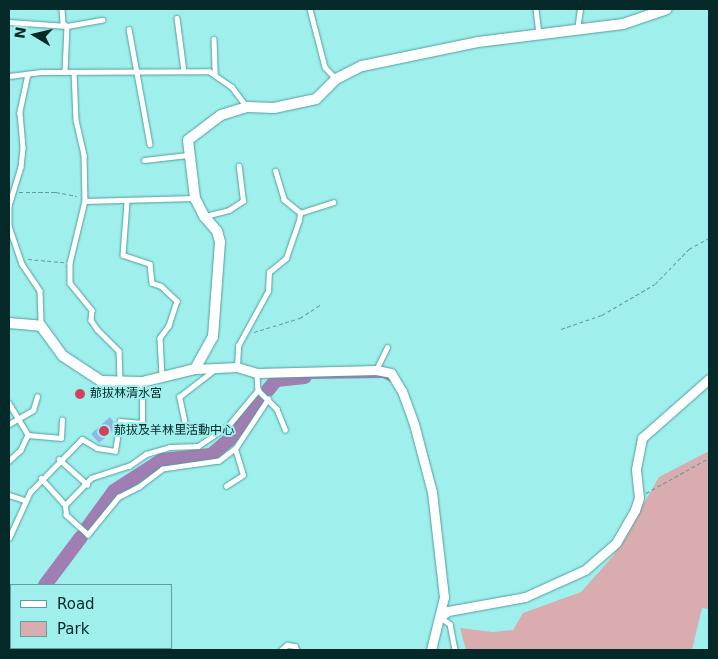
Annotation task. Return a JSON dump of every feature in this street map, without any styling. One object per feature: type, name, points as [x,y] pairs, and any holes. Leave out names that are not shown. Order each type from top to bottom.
[{"type":"street","points":[[195,369],[213,338],[217,305],[220,242],[217,231],[204,216],[194,198],[188,155],[188,140],[221,115],[248,107],[274,108],[316,99],[336,79],[362,66],[478,42],[539,36],[623,24],[667,9]]},
{"type":"street","points":[[9,323],[41,326],[63,356],[75,366],[101,381],[120,384],[142,382],[195,369],[237,367],[256,373],[376,370],[391,373],[402,391],[424,455],[432,492],[444,597],[431,650]]},
{"type":"street","points":[[440,617],[448,611],[525,598],[585,570],[616,542],[639,498],[636,469],[642,438],[709,379]]},
{"type":"lane","points":[[62,9],[63,23],[67,26],[65,72]]},
{"type":"lane","points":[[310,9],[325,67],[336,79]]},
{"type":"lane","points":[[536,9],[539,36]]},
{"type":"lane","points":[[577,31],[580,9]]},
{"type":"lane","points":[[177,18],[184,70]]},
{"type":"lane","points":[[9,22],[67,26],[102,20]]},
{"type":"lane","points":[[129,28],[134,71],[150,144]]},
{"type":"lane","points":[[214,39],[215,74]]},
{"type":"lane","points":[[9,76],[65,72],[184,70],[215,74],[232,87],[248,107]]},
{"type":"lane","points":[[74,72],[75,112],[84,155],[86,199],[70,263],[70,284],[92,310],[91,320],[97,329],[119,351],[120,384]]},
{"type":"lane","points":[[28,74],[20,113],[23,148],[21,167],[13,192],[9,226],[20,258],[40,292],[41,326]]},
{"type":"lane","points":[[144,160],[188,155]]},
{"type":"lane","points":[[204,216],[229,210],[243,201],[239,166]]},
{"type":"lane","points":[[275,172],[284,200],[300,213]]},
{"type":"lane","points":[[86,199],[127,202],[194,198]]},
{"type":"lane","points":[[127,202],[123,255],[150,264],[152,283],[168,291],[177,300],[168,326],[160,338],[162,378]]},
{"type":"lane","points":[[300,213],[334,202]]},
{"type":"lane","points":[[237,367],[238,346],[268,291],[269,272],[286,258],[300,213]]},
{"type":"lane","points":[[376,370],[387,347]]},
{"type":"lane","points":[[186,429],[179,397],[217,368]]},
{"type":"lane","points":[[256,373],[258,390],[277,409],[285,429]]},
{"type":"lane","points":[[9,538],[24,500],[40,478],[82,439],[97,448],[116,451],[120,421],[142,423],[142,382]]},
{"type":"lane","points":[[65,505],[97,475],[129,466],[146,454],[170,448],[198,446],[218,435],[258,390]]},
{"type":"lane","points":[[9,424],[33,410],[37,397]]},
{"type":"lane","points":[[40,478],[65,505],[66,515],[88,535],[119,497],[139,487],[163,469],[219,461],[235,449],[268,399]]},
{"type":"lane","points":[[9,403],[28,435]]},
{"type":"lane","points":[[28,435],[61,438],[62,420]]},
{"type":"lane","points":[[9,461],[21,450],[28,435]]},
{"type":"lane","points":[[226,486],[243,475],[235,449]]},
{"type":"lane","points":[[59,459],[86,484]]},
{"type":"lane","points":[[9,495],[24,500]]},
{"type":"lane","points":[[440,617],[450,624],[455,650]]},
{"type":"lane","points":[[281,650],[287,645],[295,646],[297,650]]},
{"type":"path","points":[[13,192],[56,192],[86,199]]},
{"type":"path","points":[[561,329],[602,315],[655,284],[689,249],[709,238]]},
{"type":"path","points":[[20,258],[70,263]]},
{"type":"path","points":[[247,328],[254,332],[300,318],[320,305]]},
{"type":"path","points":[[639,498],[685,468],[709,458]]},
{"type":"green space","points":[[709,451],[709,609],[702,608],[692,650],[466,650],[460,628],[493,632],[513,630],[523,613],[581,592],[614,555],[659,477]]},
{"type":"building","name":"𦰡拔及羊林里活動中心","points":[[110,417],[115,424],[114,430],[99,443],[91,434]]},
{"type":"waterway","points":[[305,377],[383,376],[391,380]]},
{"type":"waterway","points":[[268,390],[276,380],[305,377]]},
{"type":"waterway","points":[[87,528],[114,491],[162,460],[211,455],[229,440],[260,400]]},
{"type":"waterway","points":[[46,584],[81,537]]},
{"type":"place","name":"𦰡拔林清水宮","points":[[80,394]]},
{"type":"place","name":"𦰡拔及羊林里活動中心","points":[[104,431]]}]
